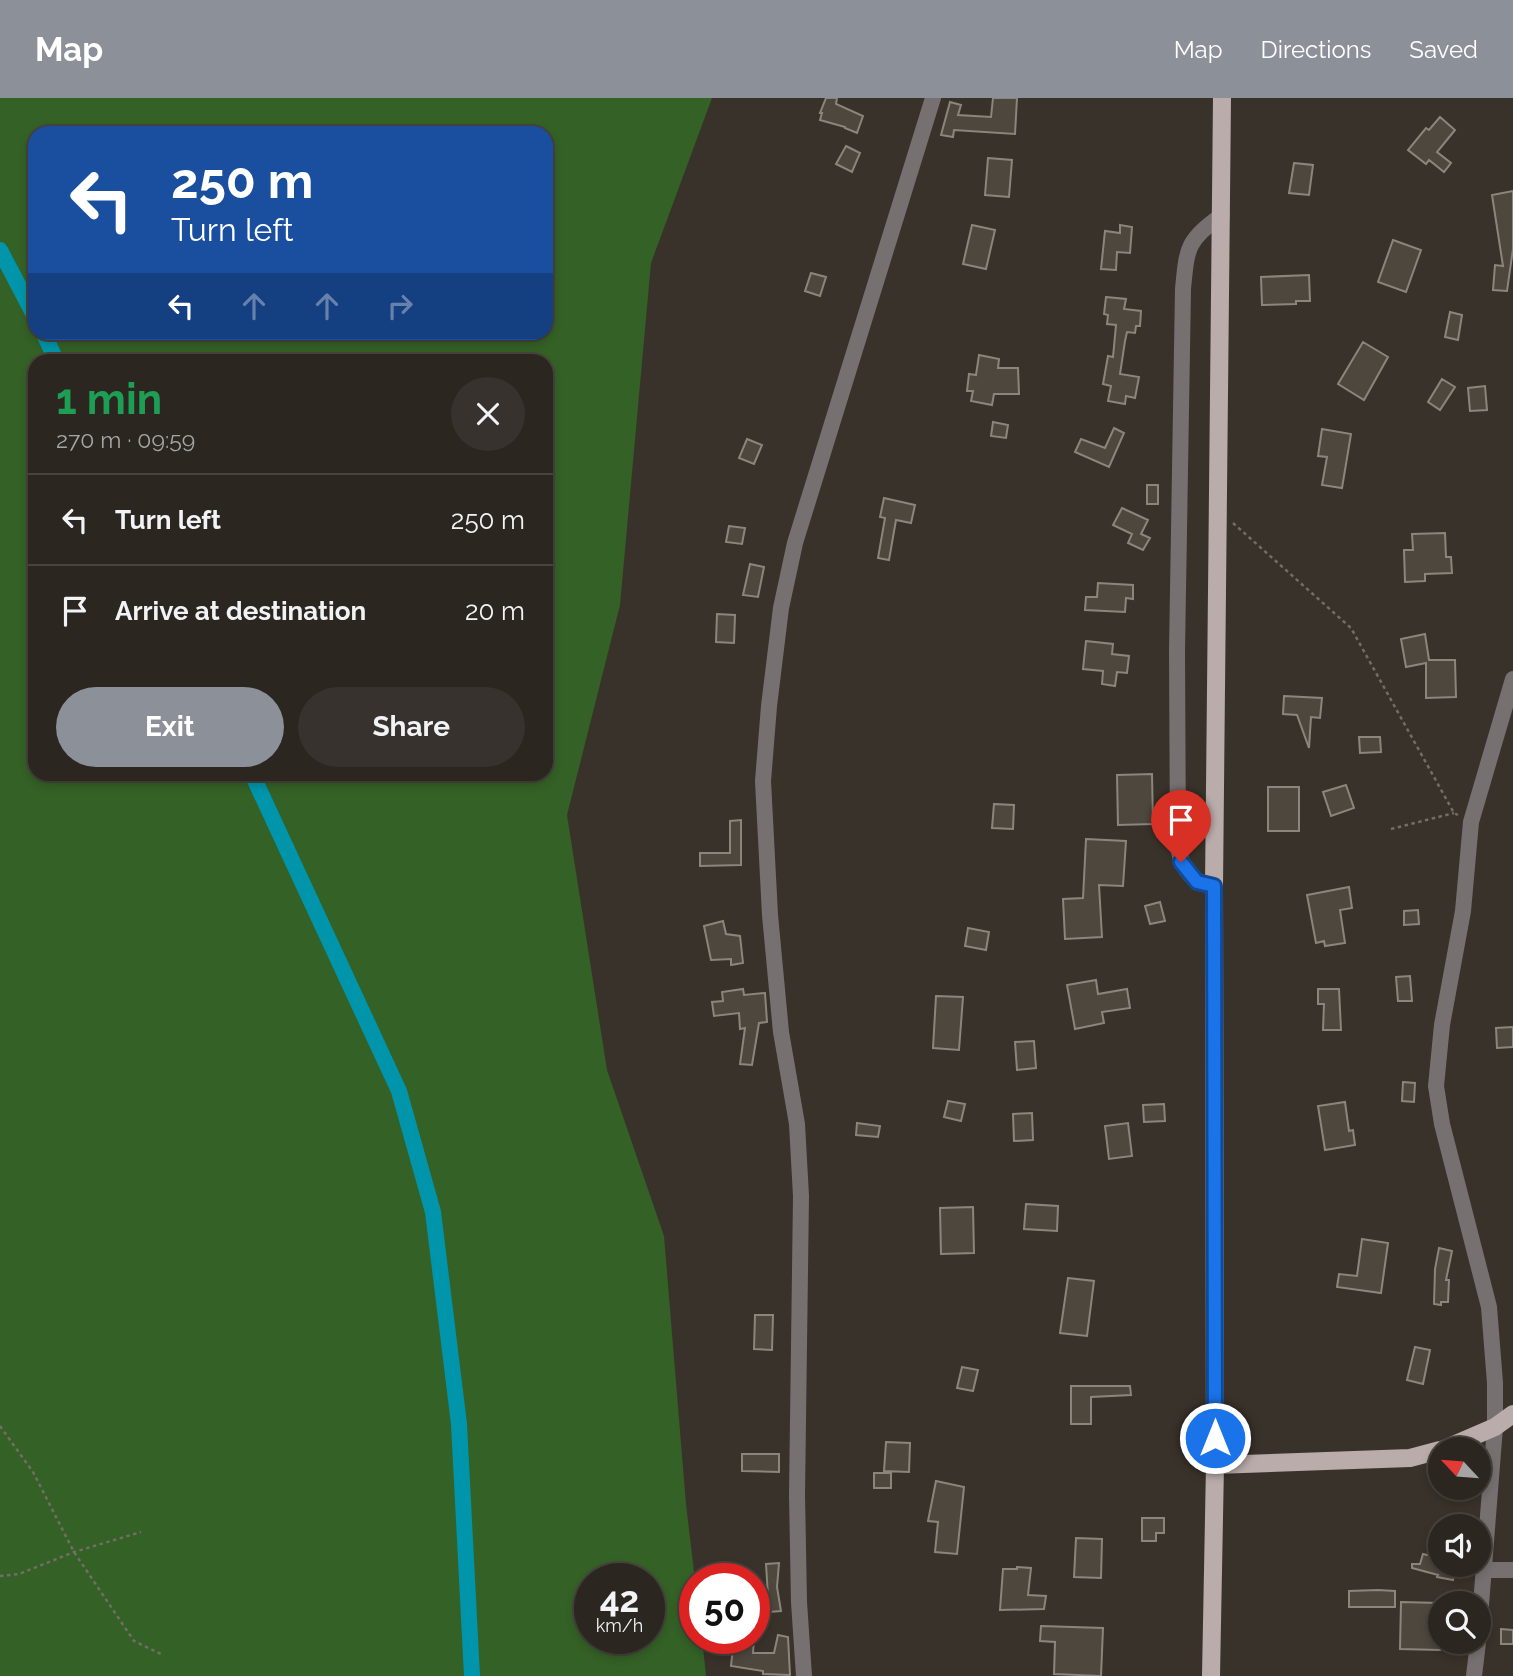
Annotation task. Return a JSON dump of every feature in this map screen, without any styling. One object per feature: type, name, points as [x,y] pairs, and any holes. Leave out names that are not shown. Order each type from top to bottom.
[{"type":"main road","points":[[1211,1676],[1215,1465],[1214,886],[1222,98]]},
{"type":"main road","points":[[1472,1437],[1495,1427],[1513,1414]]},
{"type":"main road","points":[[1215,1465],[1410,1458],[1428,1454]]},
{"type":"street","points":[[804,1676],[796,1495],[801,1196],[797,1124],[781,1032],[770,915],[763,781],[768,718],[781,608],[795,543],[933,98]]},
{"type":"street","points":[[1214,886],[1205,886],[1192,877],[1181,862],[1178,848],[1177,650],[1183,289],[1186,254],[1195,238],[1222,215]]},
{"type":"street","points":[[1489,1514],[1495,1427],[1495,1383],[1489,1307],[1442,1124],[1437,1086],[1442,1025],[1463,911],[1471,822],[1513,679]]},
{"type":"street","points":[[1491,1570],[1513,1570]]},
{"type":"street","points":[[1474,1676],[1477,1654]]},
{"type":"path","points":[[1218,510],[1351,628],[1454,813],[1471,822]]},
{"type":"path","points":[[1391,829],[1454,813]]},
{"type":"path","points":[[0,1426],[33,1472],[74,1552],[134,1641],[163,1655]]},
{"type":"path","points":[[0,1576],[19,1574],[74,1552],[141,1532]]},
{"type":"green space","points":[[0,98],[712,98],[651,263],[620,605],[567,815],[607,1070],[664,1236],[693,1563],[679,1563],[679,1654],[704,1654],[706,1676],[0,1676]]},
{"type":"building","points":[[826,98],[837,98],[836,104],[863,116],[857,133],[820,120]]},
{"type":"building","points":[[993,98],[1017,98],[1015,134],[954,130],[953,137],[941,135],[950,102],[961,105],[958,115],[991,117]]},
{"type":"building","points":[[1440,117],[1455,130],[1437,152],[1451,163],[1444,172],[1429,160],[1426,164],[1408,150],[1426,128],[1429,130]]},
{"type":"building","points":[[846,146],[860,153],[852,172],[836,164]]},
{"type":"building","points":[[988,158],[1012,160],[1009,197],[985,195]]},
{"type":"building","points":[[1294,163],[1313,165],[1309,195],[1289,193]]},
{"type":"building","points":[[1513,191],[1513,249],[1507,291],[1493,290],[1495,265],[1503,266],[1492,195]]},
{"type":"building","points":[[972,225],[995,230],[986,269],[963,264]]},
{"type":"building","points":[[1120,225],[1132,227],[1130,253],[1117,252],[1116,270],[1101,269],[1105,231],[1120,233]]},
{"type":"building","points":[[1393,240],[1421,250],[1406,292],[1378,282]]},
{"type":"building","points":[[811,273],[826,277],[820,296],[805,291]]},
{"type":"building","points":[[1309,275],[1310,301],[1262,305],[1261,277]]},
{"type":"building","points":[[1106,297],[1126,299],[1124,309],[1141,311],[1140,326],[1136,326],[1135,333],[1127,332],[1125,341],[1120,374],[1139,377],[1135,398],[1126,396],[1125,404],[1108,401],[1111,386],[1103,384],[1108,356],[1113,357],[1116,325],[1107,324],[1108,315],[1104,314]]},
{"type":"building","points":[[1450,312],[1462,315],[1458,340],[1445,337]]},
{"type":"building","points":[[1363,342],[1388,357],[1364,400],[1338,384]]},
{"type":"building","points":[[979,355],[999,359],[998,368],[1018,368],[1019,394],[994,394],[992,405],[971,401],[973,391],[967,391],[969,374],[976,375]]},
{"type":"building","points":[[1442,379],[1455,387],[1440,410],[1428,402]]},
{"type":"building","points":[[1485,386],[1487,410],[1470,411],[1468,388]]},
{"type":"building","points":[[993,422],[1008,425],[1006,438],[991,436]]},
{"type":"building","points":[[1114,428],[1124,433],[1109,467],[1075,452],[1081,439],[1105,448]]},
{"type":"building","points":[[1322,429],[1351,434],[1342,488],[1322,485],[1327,457],[1318,456]]},
{"type":"building","points":[[747,439],[762,445],[754,464],[739,458]]},
{"type":"building","points":[[1147,485],[1158,485],[1158,504],[1147,504]]},
{"type":"building","points":[[884,498],[915,505],[911,523],[896,520],[889,560],[878,558],[885,518],[880,517]]},
{"type":"building","points":[[1122,508],[1148,520],[1141,534],[1150,538],[1143,550],[1128,543],[1132,534],[1113,525]]},
{"type":"building","points":[[729,526],[745,528],[742,544],[726,542]]},
{"type":"building","points":[[1445,533],[1446,557],[1451,557],[1452,573],[1425,574],[1425,581],[1405,582],[1404,550],[1413,550],[1412,534]]},
{"type":"building","points":[[750,564],[764,567],[758,597],[743,595]]},
{"type":"building","points":[[1098,583],[1133,585],[1133,599],[1126,598],[1125,612],[1085,610],[1086,597],[1097,597]]},
{"type":"building","points":[[717,614],[735,615],[734,643],[716,642]]},
{"type":"building","points":[[1425,634],[1429,660],[1455,660],[1456,697],[1426,698],[1426,663],[1406,667],[1401,639]]},
{"type":"building","points":[[1086,641],[1113,644],[1112,654],[1129,656],[1127,673],[1117,672],[1115,686],[1102,684],[1103,671],[1083,669]]},
{"type":"building","points":[[1284,696],[1322,698],[1320,718],[1311,717],[1309,748],[1297,715],[1283,714]]},
{"type":"building","points":[[1359,737],[1380,737],[1381,752],[1360,753]]},
{"type":"building","points":[[1152,774],[1153,824],[1118,825],[1117,775]]},
{"type":"building","points":[[1346,785],[1354,808],[1331,816],[1323,792]]},
{"type":"building","points":[[1268,787],[1299,787],[1299,831],[1268,831]]},
{"type":"building","points":[[994,804],[1014,805],[1013,829],[992,828]]},
{"type":"building","points":[[741,820],[741,865],[700,866],[700,853],[730,853],[730,821]]},
{"type":"building","points":[[1086,839],[1126,841],[1123,886],[1099,885],[1102,937],[1065,939],[1063,899],[1083,898]]},
{"type":"building","points":[[1349,887],[1352,908],[1340,910],[1345,943],[1325,946],[1324,941],[1316,943],[1307,895]]},
{"type":"building","points":[[1160,902],[1165,921],[1150,924],[1145,906]]},
{"type":"building","points":[[1418,910],[1419,924],[1404,925],[1404,911]]},
{"type":"building","points":[[723,921],[726,934],[740,936],[743,963],[731,965],[731,959],[711,960],[704,926]]},
{"type":"building","points":[[968,928],[989,932],[986,950],[965,946]]},
{"type":"building","points":[[1410,976],[1412,1001],[1398,1001],[1396,977]]},
{"type":"building","points":[[1096,980],[1098,994],[1127,989],[1130,1008],[1102,1012],[1104,1023],[1075,1029],[1067,985]]},
{"type":"building","points":[[743,989],[744,995],[765,993],[767,1022],[759,1023],[752,1065],[740,1064],[745,1028],[740,1029],[739,1013],[714,1016],[712,1002],[723,1001],[722,992]]},
{"type":"building","points":[[1318,989],[1339,989],[1341,1030],[1323,1030],[1324,1004],[1318,1004]]},
{"type":"building","points":[[936,996],[963,997],[959,1050],[933,1048]]},
{"type":"building","points":[[1513,1027],[1513,1047],[1497,1048],[1496,1028]]},
{"type":"building","points":[[1034,1041],[1036,1068],[1017,1070],[1015,1042]]},
{"type":"building","points":[[1403,1082],[1415,1083],[1414,1102],[1402,1101]]},
{"type":"building","points":[[948,1101],[965,1104],[961,1121],[944,1117]]},
{"type":"building","points":[[1345,1102],[1349,1131],[1353,1130],[1355,1145],[1325,1150],[1318,1106]]},
{"type":"building","points":[[1164,1104],[1165,1121],[1144,1122],[1143,1105]]},
{"type":"building","points":[[1032,1113],[1033,1140],[1014,1141],[1013,1114]]},
{"type":"building","points":[[857,1123],[880,1126],[878,1137],[856,1135]]},
{"type":"building","points":[[1128,1123],[1132,1156],[1109,1159],[1105,1126]]},
{"type":"building","points":[[1026,1204],[1058,1206],[1057,1231],[1024,1229]]},
{"type":"building","points":[[973,1207],[974,1253],[941,1254],[940,1208]]},
{"type":"building","points":[[1362,1239],[1388,1243],[1381,1293],[1337,1287],[1339,1274],[1357,1276]]},
{"type":"building","points":[[1439,1248],[1452,1251],[1446,1280],[1449,1280],[1448,1302],[1441,1302],[1441,1305],[1434,1304],[1435,1269]]},
{"type":"building","points":[[1068,1278],[1094,1281],[1087,1336],[1060,1333]]},
{"type":"building","points":[[755,1315],[773,1315],[772,1350],[754,1349]]},
{"type":"building","points":[[1415,1347],[1430,1350],[1423,1384],[1407,1380]]},
{"type":"building","points":[[962,1367],[978,1370],[973,1391],[957,1388]]},
{"type":"building","points":[[1071,1386],[1130,1386],[1131,1395],[1091,1397],[1091,1424],[1071,1424]]},
{"type":"building","points":[[886,1442],[910,1443],[909,1472],[884,1471]]},
{"type":"building","points":[[742,1454],[779,1454],[779,1472],[742,1471]]},
{"type":"building","points":[[874,1473],[891,1473],[891,1488],[874,1488]]},
{"type":"building","points":[[936,1481],[964,1487],[957,1554],[935,1552],[938,1522],[928,1521]]},
{"type":"building","points":[[1142,1518],[1164,1518],[1164,1533],[1156,1533],[1156,1541],[1142,1541]]},
{"type":"building","points":[[1076,1538],[1102,1539],[1101,1578],[1074,1577]]},
{"type":"building","points":[[1423,1554],[1428,1555],[1428,1572],[1412,1568],[1412,1564],[1420,1564]]},
{"type":"building","points":[[779,1563],[777,1587],[781,1611],[770,1612],[770,1564]]},
{"type":"building","points":[[1031,1568],[1028,1595],[1046,1596],[1044,1609],[1000,1610],[1003,1569]]},
{"type":"building","points":[[1349,1591],[1395,1591],[1395,1607],[1349,1607]]},
{"type":"building","points":[[1401,1602],[1428,1603],[1428,1650],[1400,1649]]},
{"type":"building","points":[[1041,1626],[1103,1628],[1101,1676],[1054,1674],[1055,1642],[1040,1641]]},
{"type":"building","points":[[1501,1629],[1513,1630],[1513,1644],[1501,1644]]},
{"type":"building","points":[[778,1635],[788,1637],[790,1675],[763,1674],[763,1671],[731,1666],[732,1654],[774,1653]]},
{"type":"waterway","points":[[0,250],[28,304]]},
{"type":"waterway","points":[[47,340],[53,354]]},
{"type":"waterway","points":[[255,781],[399,1091],[433,1212],[459,1424],[472,1676]]},
{"type":"route","points":[[1181,862],[1197,882],[1214,886],[1215,1438]]}]
